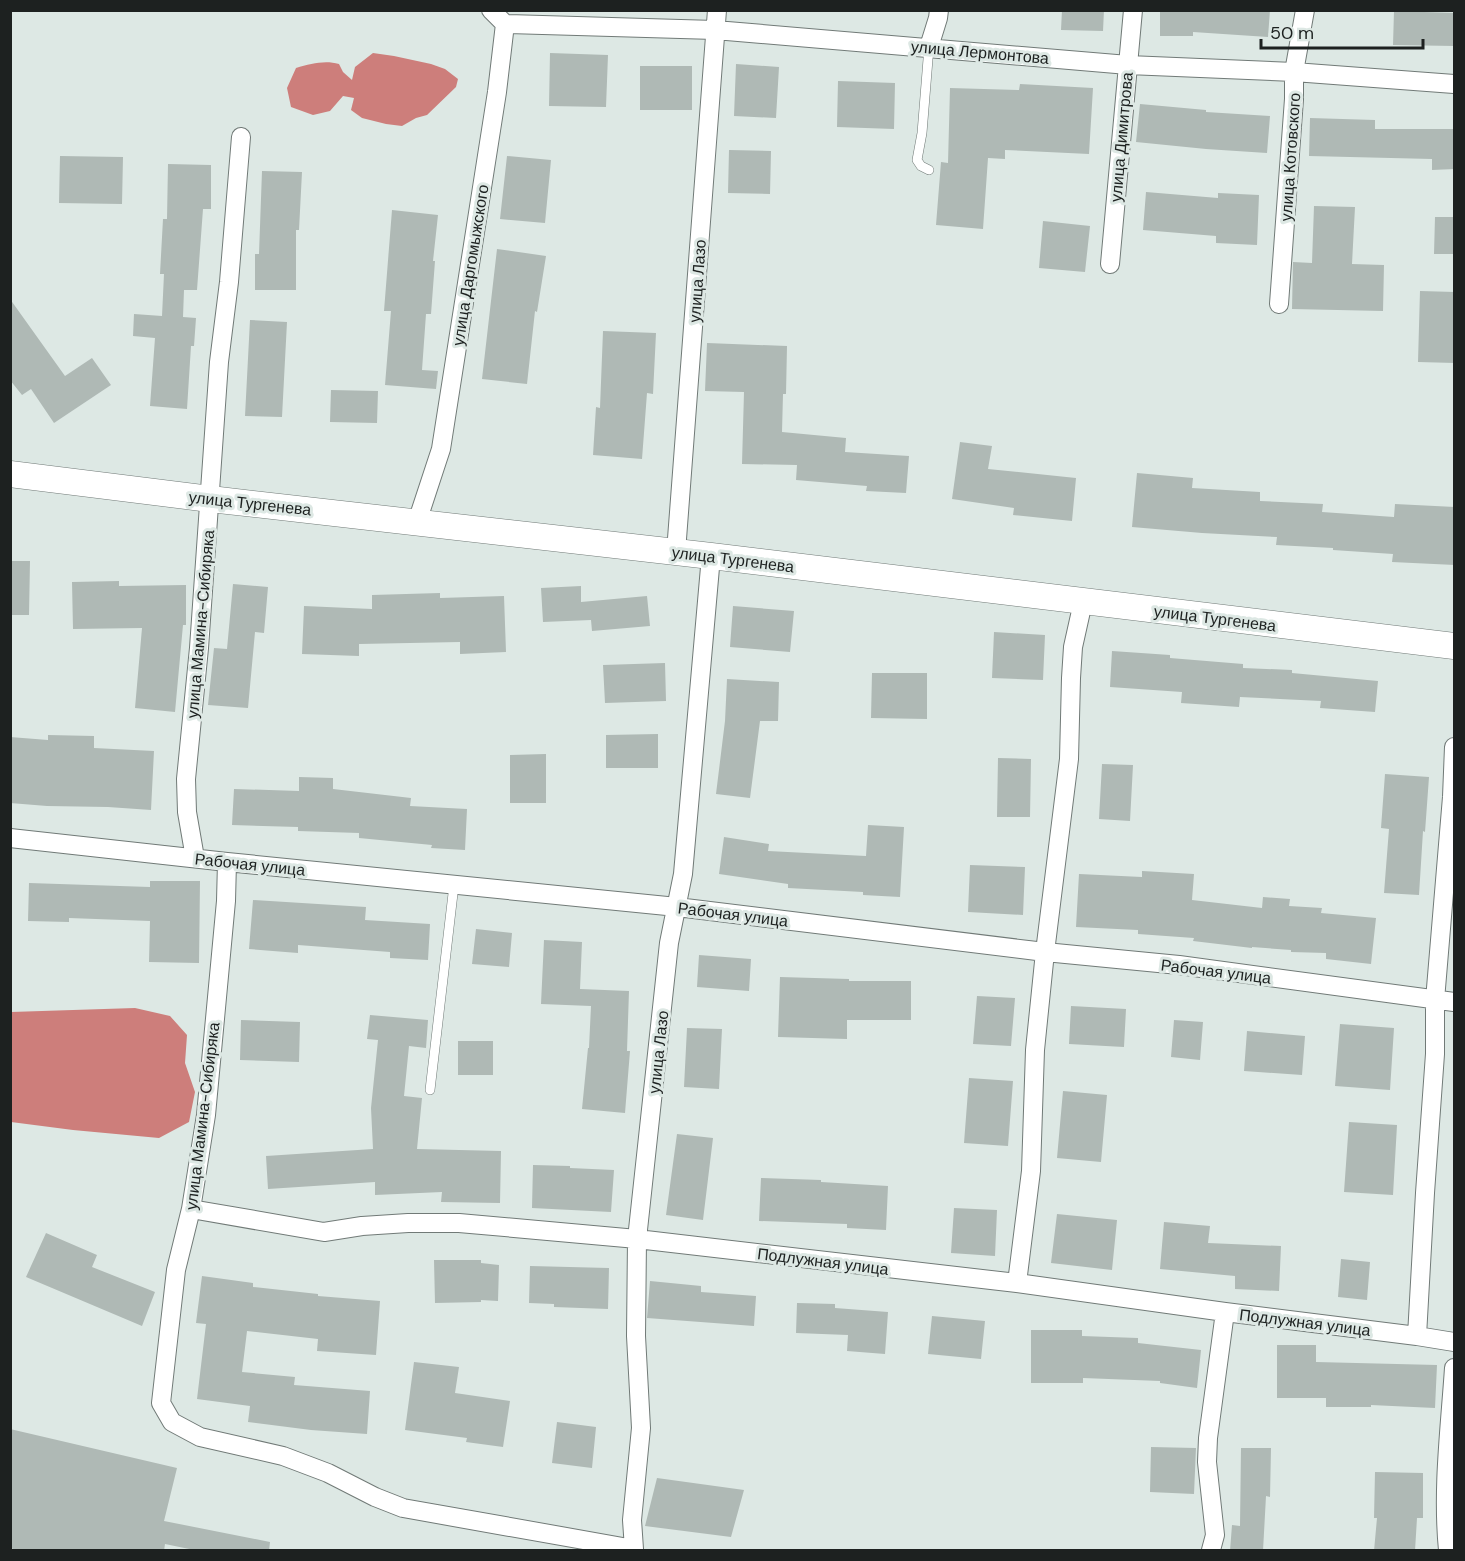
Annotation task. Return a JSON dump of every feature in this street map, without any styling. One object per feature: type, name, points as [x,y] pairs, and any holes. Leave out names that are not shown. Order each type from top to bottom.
[{"type":"street","points":[[491,10],[505,24]]},
{"type":"street","name":"улица Лазо","points":[[676,552],[717,10]]},
{"type":"street","points":[[929,47],[939,10]]},
{"type":"street","name":"улица Димитрова","points":[[1110,264],[1133,10]]},
{"type":"street","name":"улица Котовского","points":[[1280,304],[1294,72],[1305,10]]},
{"type":"street","name":"улица Лермонтова","points":[[505,24],[715,30],[1128,65],[1294,72],[1455,84]]},
{"type":"street","name":"улица Даргомыжского","points":[[417,522],[441,449],[497,92],[505,24]]},
{"type":"street","name":"улица Мамина-Сибиряка","points":[[195,858],[187,812],[186,780],[199,648],[219,362],[229,282],[241,137]]},
{"type":"street","name":"улица Тургенева","points":[[10,474],[1455,646]]},
{"type":"street","name":"улица Лазо","points":[[634,1549],[632,1520],[641,1428],[636,1336],[638,1239],[669,943],[683,874],[711,556]]},
{"type":"street","points":[[1017,1283],[1031,1171],[1035,1050],[1069,759],[1073,647],[1083,602]]},
{"type":"street","points":[[1417,1335],[1435,1054],[1435,1000],[1454,747]]},
{"type":"street","name":"Рабочая улица","points":[[10,838],[677,907],[1045,952],[1179,965],[1455,1002]]},
{"type":"street","name":"улица Мамина-Сибиряка","points":[[228,862],[206,1115],[191,1209],[176,1270],[161,1403],[172,1422],[200,1437],[283,1456],[328,1473],[375,1497],[403,1508],[634,1549]]},
{"type":"street","name":"Подлужная улица","points":[[191,1209],[324,1232],[363,1226],[459,1223],[638,1239],[1017,1283],[1225,1312],[1417,1335],[1455,1342]]},
{"type":"street","points":[[1211,1551],[1215,1535],[1207,1462],[1208,1438],[1225,1312]]},
{"type":"street","points":[[1448,1551],[1446,1531],[1448,1455],[1455,1368]]},
{"type":"lane","points":[[929,47],[922,133],[916,160],[929,170]]},
{"type":"lane","points":[[430,1090],[454,885]]},
{"type":"shaded area","points":[[373,53],[431,64],[445,69],[458,79],[456,87],[427,115],[402,126],[362,118],[351,110],[354,98],[343,96],[330,111],[313,115],[291,107],[287,88],[296,68],[323,62],[339,64],[343,72],[352,80],[355,67]]},
{"type":"shaded area","points":[[135,1008],[170,1016],[187,1035],[185,1063],[195,1092],[189,1122],[159,1138],[11,1122],[11,1012]]},
{"type":"building","points":[[1062,10],[1104,10],[1103,31],[1061,30]]},
{"type":"building","points":[[1160,10],[1270,10],[1268,37],[1193,32],[1193,36],[1160,36]]},
{"type":"building","points":[[1394,11],[1455,13],[1455,46],[1393,45]]},
{"type":"building","points":[[550,53],[608,55],[606,107],[549,106]]},
{"type":"building","points":[[736,64],[779,67],[776,118],[734,116]]},
{"type":"building","points":[[640,66],[692,66],[692,110],[640,110]]},
{"type":"building","points":[[838,81],[895,83],[894,129],[837,127]]},
{"type":"building","points":[[1020,84],[1093,88],[1089,154],[1005,150],[1005,159],[988,158],[983,229],[936,225],[941,162],[948,163],[950,88],[1019,90]]},
{"type":"building","points":[[1140,104],[1206,110],[1206,112],[1270,116],[1267,153],[1136,142]]},
{"type":"building","points":[[1310,118],[1375,120],[1375,129],[1455,129],[1455,169],[1432,170],[1432,159],[1309,156]]},
{"type":"building","points":[[729,150],[771,151],[770,194],[728,193]]},
{"type":"building","points":[[60,156],[123,157],[122,204],[59,203]]},
{"type":"building","points":[[507,156],[551,160],[545,223],[500,219]]},
{"type":"building","points":[[168,164],[211,165],[211,209],[203,209],[197,290],[184,290],[183,317],[196,318],[194,346],[191,346],[187,409],[150,406],[155,338],[133,336],[134,314],[162,316],[164,274],[160,274],[163,219],[167,219]]},
{"type":"building","points":[[262,171],[302,172],[299,230],[296,230],[296,290],[255,290],[255,254],[259,254]]},
{"type":"building","points":[[1146,192],[1218,198],[1218,193],[1259,195],[1257,245],[1216,243],[1216,236],[1143,230]]},
{"type":"building","points":[[1314,206],[1355,207],[1352,264],[1384,265],[1383,311],[1292,309],[1293,262],[1312,263]]},
{"type":"building","points":[[392,210],[438,215],[431,314],[426,314],[422,370],[438,371],[436,389],[385,385],[391,311],[384,311]]},
{"type":"building","points":[[1435,217],[1455,217],[1455,254],[1434,254]]},
{"type":"building","points":[[1043,221],[1090,226],[1085,272],[1039,268]]},
{"type":"building","points":[[497,249],[546,256],[537,312],[535,311],[527,384],[482,379]]},
{"type":"building","points":[[1420,291],[1455,292],[1455,363],[1418,362]]},
{"type":"building","points":[[10,299],[65,376],[92,358],[111,385],[54,423],[31,389],[22,395],[10,380]]},
{"type":"building","points":[[250,320],[287,322],[282,417],[245,416]]},
{"type":"building","points":[[603,331],[656,333],[653,394],[647,393],[642,459],[593,455],[596,407],[600,408]]},
{"type":"building","points":[[707,343],[787,346],[782,432],[846,438],[845,452],[909,456],[906,493],[866,491],[867,486],[796,480],[797,465],[742,464],[744,392],[705,391]]},
{"type":"building","points":[[331,390],[378,391],[377,423],[330,422]]},
{"type":"building","points":[[960,442],[992,446],[988,469],[1076,478],[1072,521],[1013,515],[1014,508],[952,499]]},
{"type":"building","points":[[1137,473],[1193,478],[1192,488],[1260,492],[1260,501],[1323,504],[1322,512],[1394,517],[1395,504],[1455,507],[1455,565],[1392,562],[1393,554],[1276,545],[1277,537],[1132,527]]},
{"type":"building","points":[[10,561],[30,561],[29,615],[10,615]]},
{"type":"building","points":[[119,581],[119,586],[186,585],[186,625],[183,625],[175,712],[135,708],[142,628],[73,629],[72,582]]},
{"type":"building","points":[[233,584],[268,587],[264,633],[255,632],[248,708],[208,705],[214,648],[227,649]]},
{"type":"building","points":[[581,586],[581,602],[647,596],[650,626],[592,631],[591,620],[543,622],[541,588]]},
{"type":"building","points":[[440,593],[440,598],[504,596],[506,652],[460,654],[460,642],[359,644],[359,656],[302,654],[304,606],[372,609],[372,595]]},
{"type":"building","points":[[733,606],[794,611],[790,652],[730,647]]},
{"type":"building","points":[[994,632],[1045,635],[1043,680],[992,678]]},
{"type":"building","points":[[1112,651],[1170,655],[1170,658],[1243,664],[1243,668],[1292,670],[1292,673],[1378,681],[1375,712],[1320,708],[1321,701],[1240,697],[1239,707],[1181,703],[1182,692],[1110,687]]},
{"type":"building","points":[[665,663],[666,701],[605,703],[603,665]]},
{"type":"building","points":[[872,673],[927,673],[927,719],[871,718]]},
{"type":"building","points":[[727,679],[779,682],[778,721],[760,721],[750,798],[716,794],[725,721]]},
{"type":"building","points":[[658,734],[658,768],[606,768],[606,735]]},
{"type":"building","points":[[48,735],[94,736],[94,748],[154,751],[151,810],[10,803],[10,737],[48,740]]},
{"type":"building","points":[[546,754],[546,803],[510,803],[510,755]]},
{"type":"building","points":[[998,758],[1031,759],[1030,817],[997,817]]},
{"type":"building","points":[[1102,764],[1133,765],[1130,821],[1099,819]]},
{"type":"building","points":[[1385,774],[1429,777],[1419,895],[1384,893],[1389,829],[1381,828]]},
{"type":"building","points":[[299,777],[333,778],[333,789],[411,798],[410,806],[467,809],[465,850],[431,848],[432,845],[359,838],[359,833],[298,831],[298,827],[232,825],[234,789],[299,791]]},
{"type":"building","points":[[868,825],[904,827],[900,897],[863,895],[863,892],[788,888],[788,884],[719,874],[724,837],[769,844],[768,851],[866,856]]},
{"type":"building","points":[[970,865],[1025,867],[1023,915],[968,912]]},
{"type":"building","points":[[1142,871],[1194,874],[1192,900],[1262,908],[1263,897],[1290,899],[1289,906],[1322,908],[1321,913],[1376,918],[1371,964],[1326,959],[1326,953],[1291,952],[1291,950],[1193,941],[1194,938],[1138,934],[1138,930],[1076,927],[1079,874],[1142,877]]},
{"type":"building","points":[[150,881],[200,881],[199,963],[149,962],[150,921],[69,918],[69,922],[28,921],[29,883],[150,887]]},
{"type":"building","points":[[253,900],[366,907],[365,920],[430,924],[428,960],[390,958],[390,952],[298,945],[298,953],[249,949]]},
{"type":"building","points":[[476,929],[512,933],[509,967],[472,964]]},
{"type":"building","points":[[544,940],[582,942],[580,989],[629,991],[627,1051],[630,1051],[625,1113],[582,1109],[591,1006],[541,1004]]},
{"type":"building","points":[[699,955],[751,959],[749,991],[697,987]]},
{"type":"building","points":[[780,977],[849,979],[849,981],[911,981],[911,1020],[847,1020],[847,1039],[778,1037]]},
{"type":"building","points":[[977,996],[1015,998],[1011,1046],[973,1044]]},
{"type":"building","points":[[1071,1006],[1126,1009],[1124,1047],[1069,1044]]},
{"type":"building","points":[[370,1015],[428,1020],[426,1048],[409,1046],[404,1096],[422,1098],[417,1149],[501,1151],[500,1203],[441,1202],[442,1192],[375,1195],[375,1182],[268,1189],[266,1156],[373,1149],[371,1108],[378,1040],[367,1039]]},
{"type":"building","points":[[241,1020],[300,1022],[299,1062],[240,1060]]},
{"type":"building","points":[[1174,1020],[1203,1022],[1200,1060],[1171,1057]]},
{"type":"building","points":[[1340,1024],[1394,1028],[1390,1090],[1335,1086]]},
{"type":"building","points":[[687,1028],[722,1029],[719,1089],[684,1087]]},
{"type":"building","points":[[1247,1031],[1305,1036],[1302,1075],[1244,1071]]},
{"type":"building","points":[[458,1041],[493,1041],[493,1075],[458,1075]]},
{"type":"building","points":[[969,1078],[1013,1081],[1008,1146],[964,1143]]},
{"type":"building","points":[[1063,1091],[1107,1095],[1101,1162],[1057,1158]]},
{"type":"building","points":[[1349,1122],[1397,1125],[1393,1195],[1344,1192]]},
{"type":"building","points":[[677,1134],[713,1138],[703,1220],[666,1215]]},
{"type":"building","points":[[533,1165],[614,1170],[611,1212],[532,1208]]},
{"type":"building","points":[[761,1178],[888,1186],[886,1230],[847,1228],[847,1224],[759,1221]]},
{"type":"building","points":[[954,1208],[997,1210],[995,1256],[951,1253]]},
{"type":"building","points":[[1057,1214],[1117,1220],[1112,1270],[1051,1263]]},
{"type":"building","points":[[1164,1222],[1210,1226],[1208,1243],[1281,1246],[1279,1291],[1235,1289],[1235,1276],[1160,1269]]},
{"type":"building","points":[[46,1233],[97,1255],[92,1267],[155,1292],[142,1326],[26,1277]]},
{"type":"building","points":[[1341,1259],[1370,1262],[1367,1300],[1338,1297]]},
{"type":"building","points":[[434,1260],[481,1260],[481,1263],[499,1265],[498,1301],[435,1303]]},
{"type":"building","points":[[530,1266],[609,1268],[608,1309],[554,1307],[554,1304],[529,1303]]},
{"type":"building","points":[[202,1276],[253,1283],[253,1287],[318,1294],[318,1296],[380,1301],[376,1355],[317,1351],[318,1339],[247,1331],[242,1372],[295,1377],[294,1385],[370,1391],[367,1434],[248,1422],[250,1406],[197,1399],[206,1324],[196,1323]]},
{"type":"building","points":[[650,1281],[701,1286],[701,1292],[756,1296],[754,1326],[647,1318]]},
{"type":"building","points":[[797,1303],[835,1304],[835,1308],[888,1312],[885,1354],[847,1351],[848,1335],[796,1333]]},
{"type":"building","points":[[932,1316],[985,1321],[981,1359],[928,1354]]},
{"type":"building","points":[[1031,1330],[1082,1330],[1082,1336],[1138,1338],[1138,1343],[1201,1350],[1197,1388],[1160,1383],[1160,1381],[1083,1378],[1083,1383],[1031,1383]]},
{"type":"building","points":[[1277,1345],[1316,1345],[1316,1362],[1437,1365],[1435,1408],[1371,1405],[1371,1407],[1326,1407],[1326,1398],[1277,1398]]},
{"type":"building","points":[[414,1362],[459,1367],[455,1393],[510,1401],[503,1447],[466,1442],[467,1438],[405,1430]]},
{"type":"building","points":[[557,1422],[596,1427],[592,1468],[552,1463]]},
{"type":"building","points":[[10,1429],[177,1468],[164,1521],[270,1542],[269,1551],[199,1551],[165,1544],[164,1551],[20,1551],[10,1548]]},
{"type":"building","points":[[1151,1447],[1196,1448],[1194,1494],[1150,1492]]},
{"type":"building","points":[[1241,1448],[1271,1448],[1270,1497],[1266,1496],[1263,1551],[1230,1551],[1232,1525],[1240,1526]]},
{"type":"building","points":[[1375,1472],[1423,1473],[1423,1518],[1417,1518],[1415,1551],[1374,1551],[1377,1518],[1374,1518]]},
{"type":"building","points":[[657,1478],[744,1490],[731,1537],[645,1526]]}]
